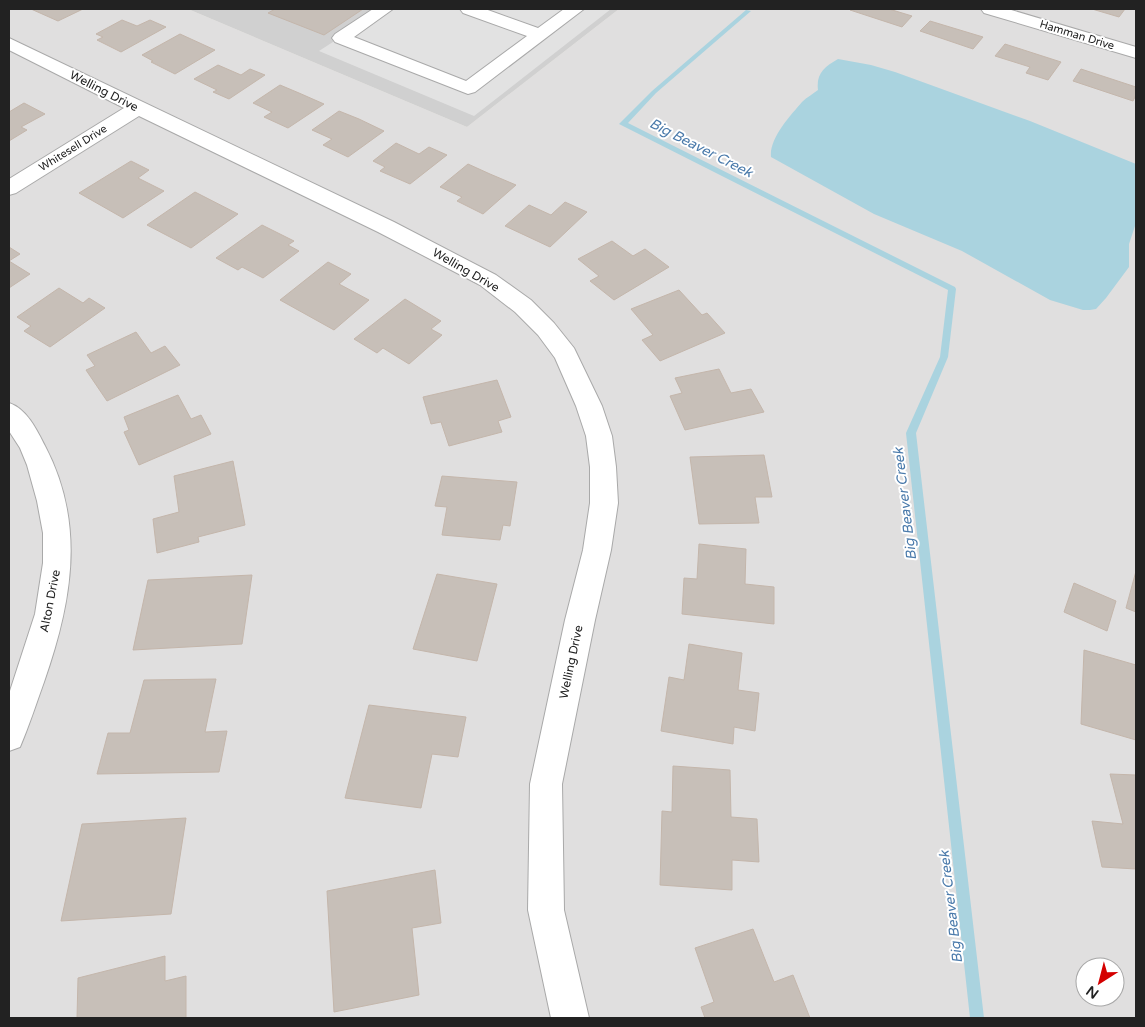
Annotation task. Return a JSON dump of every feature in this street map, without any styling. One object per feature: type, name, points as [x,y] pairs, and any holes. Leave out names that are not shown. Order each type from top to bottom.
[{"type":"street","points":[[384,9],[341,38],[468,88],[575,9]]},
{"type":"street","points":[[469,9],[540,35]]},
{"type":"street","name":"Hamman Drive","points":[[990,9],[1136,53]]},
{"type":"street","name":"Welling Drive","points":[[9,43],[138,108],[386,227],[488,280],[524,306],[546,329],[565,354],[579,382],[598,436],[603,467],[604,503],[597,550],[580,620],[546,784],[546,910],[570,1018]]},
{"type":"street","name":"Whitesell Drive","points":[[9,188],[138,108]]},
{"type":"street","name":"Alton Drive","points":[[9,413],[33,445],[45,473],[58,538],[56,578],[50,611],[42,642],[9,736]]},
{"type":"shaded area","points":[[9,9],[188,9],[467,127],[619,9],[1136,9],[1136,1018],[9,1018]]},
{"type":"shaded area","points":[[188,9],[619,9],[467,127]]},
{"type":"shaded area","points":[[374,9],[611,9],[474,116],[319,51],[336,40],[355,22]]},
{"type":"water","points":[[838,59],[895,72],[1030,121],[1136,164],[1136,223],[1129,244],[1129,267],[1096,309],[1083,310],[1050,300],[962,251],[874,214],[771,157],[773,142],[782,127],[802,102],[818,90],[820,75]]},
{"type":"building","points":[[31,9],[83,9],[58,21]]},
{"type":"building","points":[[275,9],[363,9],[324,35],[268,13]]},
{"type":"building","points":[[889,9],[912,16],[902,27],[850,10]]},
{"type":"building","points":[[1092,9],[1125,9],[1119,17]]},
{"type":"building","points":[[122,20],[137,26],[150,20],[166,27],[121,52],[97,40],[103,37],[96,34]]},
{"type":"building","points":[[930,21],[983,37],[973,49],[920,31]]},
{"type":"building","points":[[180,34],[215,50],[175,74],[151,62],[153,61],[142,55]]},
{"type":"building","points":[[1005,44],[1061,62],[1048,80],[1026,73],[1030,67],[995,56]]},
{"type":"building","points":[[218,65],[241,75],[250,69],[265,75],[229,99],[213,92],[217,90],[194,79]]},
{"type":"building","points":[[1081,69],[1136,87],[1136,95],[1133,101],[1073,81]]},
{"type":"building","points":[[280,85],[324,104],[288,128],[264,117],[272,112],[253,103]]},
{"type":"building","points":[[24,103],[45,114],[21,127],[27,130],[9,141],[9,112]]},
{"type":"building","points":[[339,111],[384,131],[348,157],[323,145],[332,139],[312,130]]},
{"type":"building","points":[[396,143],[419,154],[429,147],[447,155],[410,184],[380,171],[385,167],[373,161]]},
{"type":"building","points":[[131,161],[149,170],[138,178],[164,191],[123,218],[79,193]]},
{"type":"building","points":[[468,164],[516,185],[483,214],[457,201],[462,197],[440,187]]},
{"type":"building","points":[[195,192],[238,214],[191,248],[147,225]]},
{"type":"building","points":[[565,202],[587,212],[550,247],[505,226],[529,205],[551,215]]},
{"type":"building","points":[[262,225],[294,241],[288,245],[299,251],[263,278],[242,267],[238,270],[216,258]]},
{"type":"building","points":[[612,241],[633,256],[645,249],[669,267],[614,300],[590,281],[599,276],[578,259]]},
{"type":"building","points":[[9,247],[20,254],[9,261]]},
{"type":"building","points":[[9,261],[30,274],[9,288]]},
{"type":"building","points":[[328,262],[351,274],[339,284],[369,300],[334,330],[280,300]]},
{"type":"building","points":[[59,288],[83,303],[89,298],[105,308],[50,347],[24,331],[31,326],[17,317]]},
{"type":"building","points":[[679,290],[702,315],[707,313],[725,333],[660,361],[642,340],[653,335],[631,309]]},
{"type":"building","points":[[405,299],[441,321],[431,329],[442,335],[409,364],[383,348],[377,353],[354,339]]},
{"type":"building","points":[[136,332],[151,353],[165,346],[180,365],[107,401],[86,370],[95,366],[87,355]]},
{"type":"building","points":[[719,369],[731,393],[751,389],[764,412],[685,430],[670,396],[682,393],[675,378]]},
{"type":"building","points":[[497,380],[511,417],[498,421],[502,432],[449,446],[441,422],[431,424],[423,397]]},
{"type":"building","points":[[178,395],[191,419],[201,415],[211,434],[139,465],[124,432],[129,430],[124,417]]},
{"type":"building","points":[[764,455],[772,497],[755,497],[759,523],[699,524],[690,457]]},
{"type":"building","points":[[233,461],[245,525],[198,537],[199,542],[157,553],[153,519],[179,512],[174,476]]},
{"type":"building","points":[[442,476],[517,482],[510,526],[503,525],[500,540],[442,535],[447,507],[435,506]]},
{"type":"building","points":[[699,544],[746,549],[745,584],[774,587],[774,624],[682,614],[684,578],[697,579]]},
{"type":"building","points":[[1136,571],[1136,612],[1126,608]]},
{"type":"building","points":[[437,574],[497,584],[477,661],[413,649]]},
{"type":"building","points":[[252,575],[242,644],[133,650],[148,580]]},
{"type":"building","points":[[1074,583],[1116,601],[1107,631],[1064,612]]},
{"type":"building","points":[[689,644],[742,653],[738,690],[759,693],[755,731],[734,727],[733,744],[661,731],[669,677],[684,680]]},
{"type":"building","points":[[1084,650],[1136,665],[1136,740],[1081,724]]},
{"type":"building","points":[[216,679],[205,732],[227,731],[219,772],[97,774],[108,733],[130,733],[144,680]]},
{"type":"building","points":[[369,705],[466,717],[458,757],[432,754],[421,808],[345,798]]},
{"type":"building","points":[[673,766],[730,770],[731,817],[757,819],[759,862],[732,860],[732,890],[660,885],[662,811],[672,812]]},
{"type":"building","points":[[1110,774],[1136,775],[1136,869],[1102,867],[1092,821],[1123,824]]},
{"type":"building","points":[[186,818],[171,914],[61,921],[82,824]]},
{"type":"building","points":[[435,870],[441,923],[412,928],[419,995],[334,1012],[327,891]]},
{"type":"building","points":[[753,929],[774,982],[793,975],[810,1018],[705,1018],[701,1007],[714,1002],[695,948]]},
{"type":"building","points":[[165,956],[165,981],[186,976],[186,1018],[77,1018],[78,978]]},
{"type":"waterway","name":"Big Beaver Creek","points":[[748,11],[654,92],[623,124],[952,289],[944,357],[911,433],[977,1018]]}]
